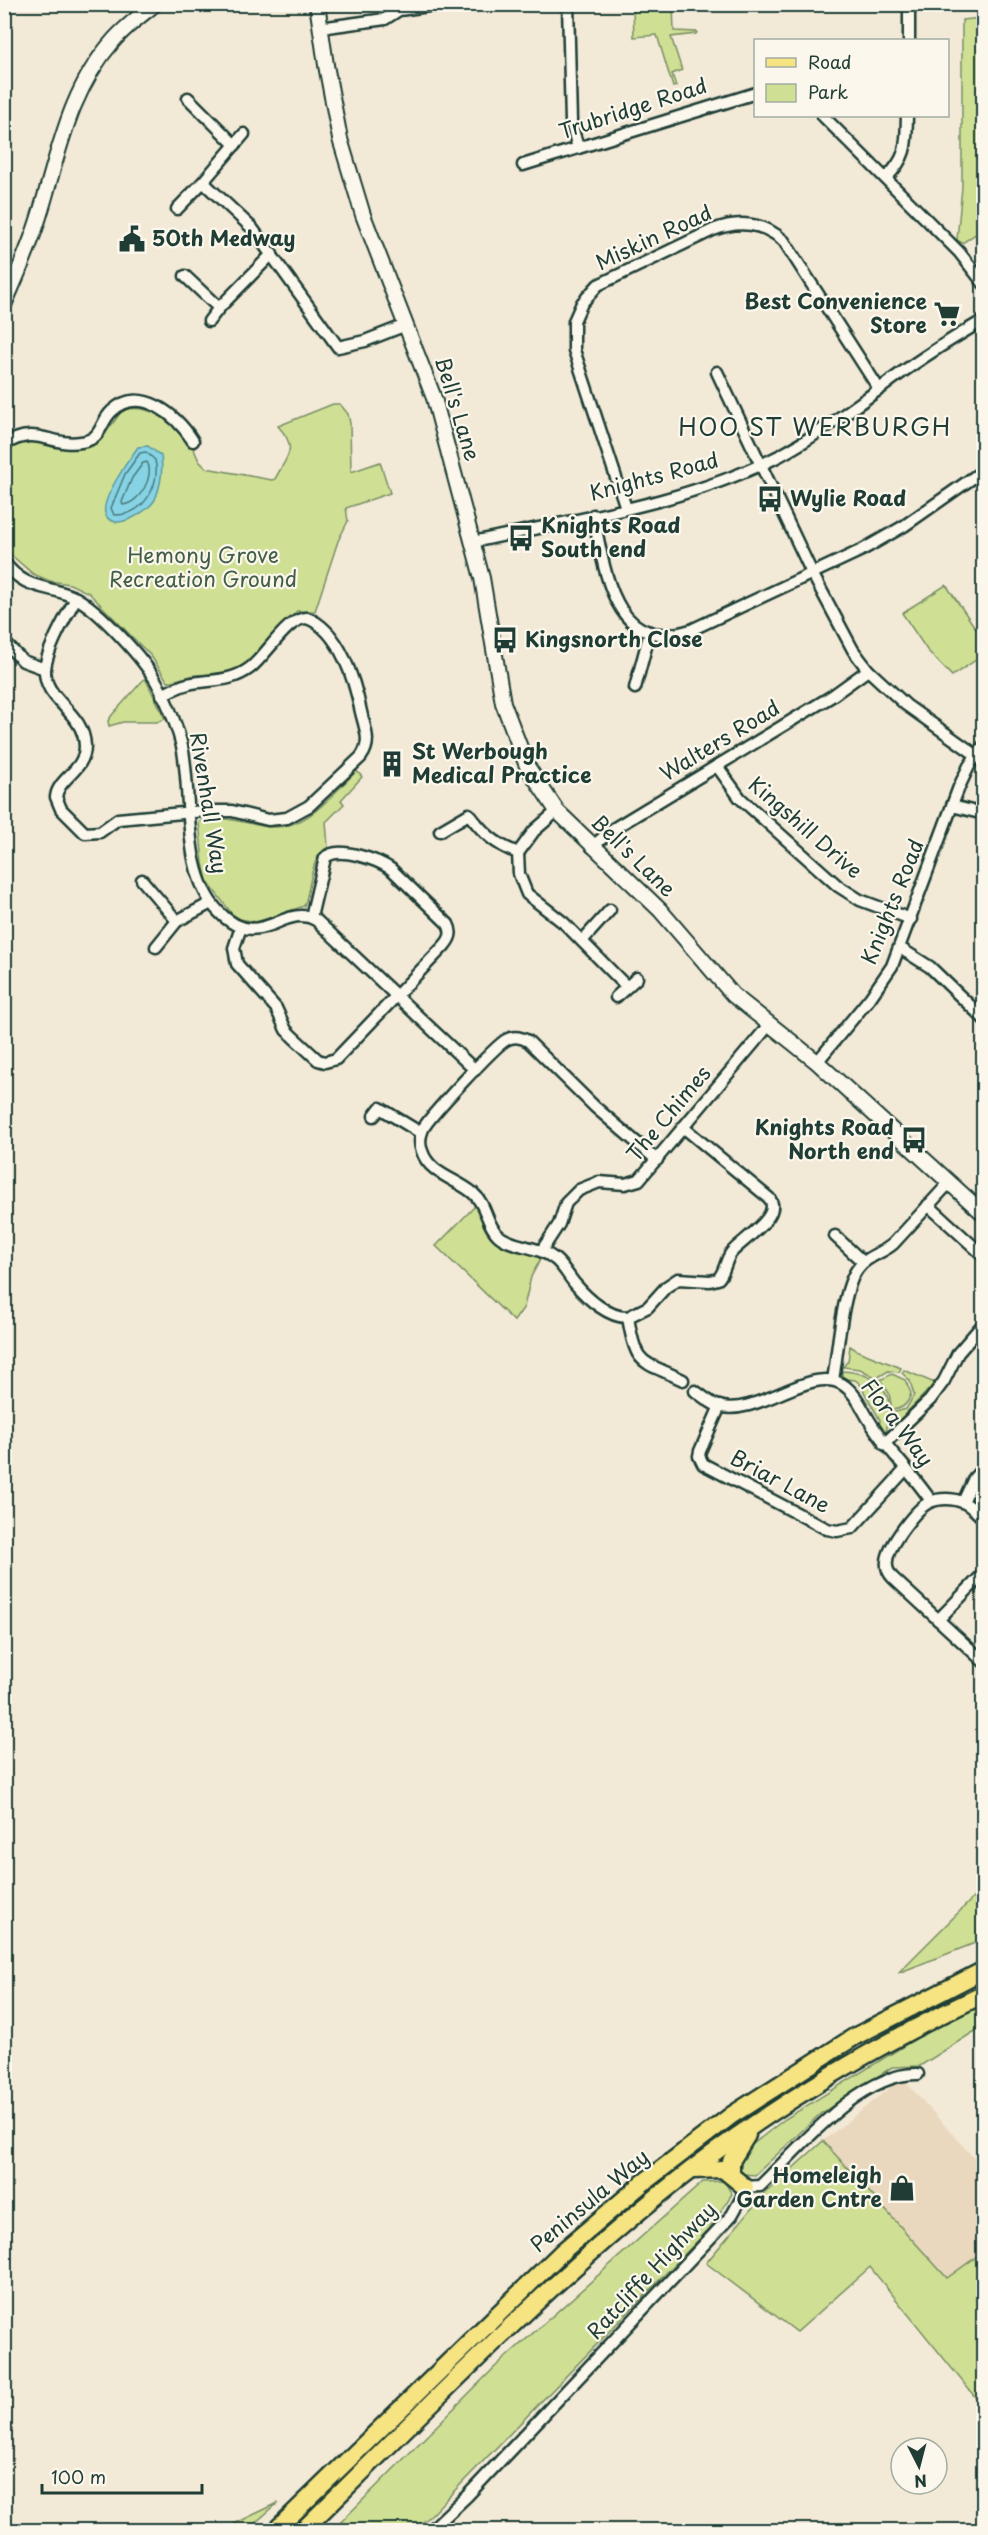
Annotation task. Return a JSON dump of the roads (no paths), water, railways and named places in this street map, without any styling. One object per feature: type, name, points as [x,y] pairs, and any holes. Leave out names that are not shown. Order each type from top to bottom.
[{"type":"main road","name":"Peninsula Way","points":[[276,2530],[563,2252],[643,2183],[732,2115],[854,2037],[984,1970]]},
{"type":"main road","name":"Peninsula Way","points":[[303,2530],[513,2325],[583,2261],[692,2170],[754,2125],[861,2058],[984,1994]]},
{"type":"main road","points":[[731,2174],[731,2160],[754,2125]]},
{"type":"main road","points":[[692,2170],[723,2169],[745,2187]]},
{"type":"street","points":[[4,305],[38,220],[65,126],[79,91],[97,61],[114,40],[154,4]]},
{"type":"street","name":"Bell's Lane","points":[[317,4],[333,106],[352,182],[369,233],[434,398],[487,598],[500,689],[507,717],[527,766],[557,811],[592,847],[654,903],[733,995],[817,1062],[984,1214]]},
{"type":"street","points":[[320,28],[385,19],[399,10],[444,4]]},
{"type":"street","points":[[568,4],[571,122],[578,148]]},
{"type":"street","points":[[909,4],[909,39]]},
{"type":"street","name":"Trubridge Road","points":[[523,165],[754,94]]},
{"type":"street","points":[[188,98],[235,145]]},
{"type":"street","points":[[824,117],[887,177],[959,252],[984,284]]},
{"type":"street","points":[[887,177],[898,166],[904,155],[907,117]]},
{"type":"street","points":[[177,209],[244,134]]},
{"type":"street","points":[[203,182],[252,228],[338,347],[366,341],[406,325]]},
{"type":"street","name":"Miskin Road","points":[[626,508],[574,350],[574,321],[582,303],[598,285],[713,230],[731,224],[750,224],[770,230],[784,241],[879,389]]},
{"type":"street","points":[[209,321],[273,254]]},
{"type":"street","points":[[185,276],[219,308]]},
{"type":"street","name":"Knights Road","points":[[473,542],[626,508],[716,483],[760,464],[822,431],[879,389],[984,320]]},
{"type":"street","points":[[717,372],[844,636],[868,670],[906,705],[975,755]]},
{"type":"street","points":[[4,445],[26,435],[72,443],[85,441],[101,431],[113,410],[122,404],[137,401],[151,403],[164,410],[178,422],[193,441]]},
{"type":"street","points":[[593,515],[607,580],[615,602],[630,620],[650,632],[666,634],[691,630],[862,550],[895,531],[984,470]]},
{"type":"street","name":"Rivenhall Way","points":[[4,562],[14,574],[29,583],[76,598],[100,616],[148,668],[182,744],[197,876],[211,903],[223,916],[241,927]]},
{"type":"street","points":[[76,598],[50,652],[45,669],[49,688],[76,718],[83,732],[85,751],[82,760],[56,794],[58,804],[82,831],[89,834],[96,833],[118,819],[190,813],[232,811],[261,819],[287,818],[301,812],[365,752],[368,738],[358,696],[344,656],[336,643],[314,620],[303,617],[294,622],[258,662],[243,673],[219,681],[187,684],[162,695]]},
{"type":"street","points":[[635,688],[650,632]]},
{"type":"street","points":[[4,642],[23,661],[45,669]]},
{"type":"street","name":"Walters Road","points":[[592,847],[613,829],[832,696],[868,670]]},
{"type":"street","name":"Knights Road","points":[[817,1062],[882,981],[900,948],[952,806],[975,755],[984,745]]},
{"type":"street","name":"Kingshill Drive","points":[[717,766],[740,798],[838,886],[860,900],[911,919]]},
{"type":"street","points":[[952,806],[984,814]]},
{"type":"street","points":[[557,811],[534,831],[519,853],[519,874],[527,894],[582,941],[627,987]]},
{"type":"street","points":[[440,831],[469,814],[489,838],[498,845],[519,853]]},
{"type":"street","points":[[311,917],[327,855],[341,852],[380,862],[391,869],[448,924],[451,931],[450,938],[444,946],[396,995],[336,1059],[326,1062],[318,1060],[286,1030],[276,1008],[234,959],[234,948],[241,927],[261,929],[296,916],[311,917],[331,932],[396,995],[476,1070]]},
{"type":"street","points":[[142,880],[177,921]]},
{"type":"street","points":[[156,948],[177,921],[211,903]]},
{"type":"street","points":[[582,941],[610,910]]},
{"type":"street","points":[[900,948],[930,967],[984,1018]]},
{"type":"street","points":[[616,997],[637,978]]},
{"type":"street","name":"The Chimes","points":[[542,1250],[559,1224],[566,1203],[573,1194],[599,1182],[635,1182],[657,1160],[769,1025]]},
{"type":"street","points":[[657,1160],[595,1107],[525,1039],[515,1037],[505,1041],[476,1070],[426,1123],[421,1133],[421,1150],[427,1161],[437,1171],[463,1184],[479,1198],[491,1225],[499,1236],[542,1250],[558,1262],[578,1287],[606,1310],[618,1317],[628,1317],[648,1307],[666,1287],[678,1279],[710,1281],[718,1279],[729,1255],[753,1235],[772,1211],[773,1203],[769,1198],[683,1127]]},
{"type":"street","points":[[374,1116],[380,1108],[421,1133]]},
{"type":"street","points":[[833,1380],[852,1277],[863,1262],[885,1251],[893,1244],[950,1182]]},
{"type":"street","points":[[928,1205],[984,1256]]},
{"type":"street","points":[[835,1236],[863,1262]]},
{"type":"street","points":[[628,1317],[633,1346],[639,1357],[648,1365],[683,1380]]},
{"type":"street","points":[[884,1444],[930,1400],[958,1353],[984,1323]]},
{"type":"street","name":"Flora Way","points":[[720,1406],[750,1405],[817,1381],[833,1380],[850,1390],[857,1398],[884,1444],[931,1501]]},
{"type":"street","points":[[695,1391],[720,1406]]},
{"type":"street","name":"Briar Lane","points":[[720,1406],[700,1451],[703,1464],[827,1529],[837,1531],[852,1528],[906,1469]]},
{"type":"street","points":[[963,1502],[974,1478],[984,1467]]},
{"type":"street","points":[[984,1520],[963,1502],[946,1499],[931,1501],[923,1506],[902,1531],[889,1552],[886,1564],[893,1578],[984,1662]]},
{"type":"street","points":[[938,1620],[984,1573]]},
{"type":"street","points":[[745,2187],[760,2186],[826,2119],[856,2098],[893,2078],[918,2074]]},
{"type":"street","name":"Ratcliffe Highway","points":[[431,2530],[467,2496],[732,2215],[745,2187]]},
{"type":"water","points":[[148,446],[161,456],[161,477],[156,497],[153,503],[140,514],[115,522],[105,513],[107,498],[138,447]]},
{"type":"place","name":"50th Medway","points":[[132,239]]},
{"type":"place","name":"Best Convenience Store","points":[[947,314]]},
{"type":"place","name":"Wylie Road","points":[[770,499]]},
{"type":"place","name":"Knights Road South end","points":[[521,538]]},
{"type":"place","name":"Kingsnorth Close","points":[[505,640]]},
{"type":"place","name":"St Werbough Medical Practice","points":[[392,764]]},
{"type":"place","name":"Knights Road North end","points":[[914,1140]]},
{"type":"place","name":"Homeleigh Garden Cntre","points":[[902,2188]]},
{"type":"district","name":"HOO ST WERBURGH","points":[[815,428]]},
{"type":"park label","name":"Hemony Grove Recreation Ground","points":[[203,568]]}]
